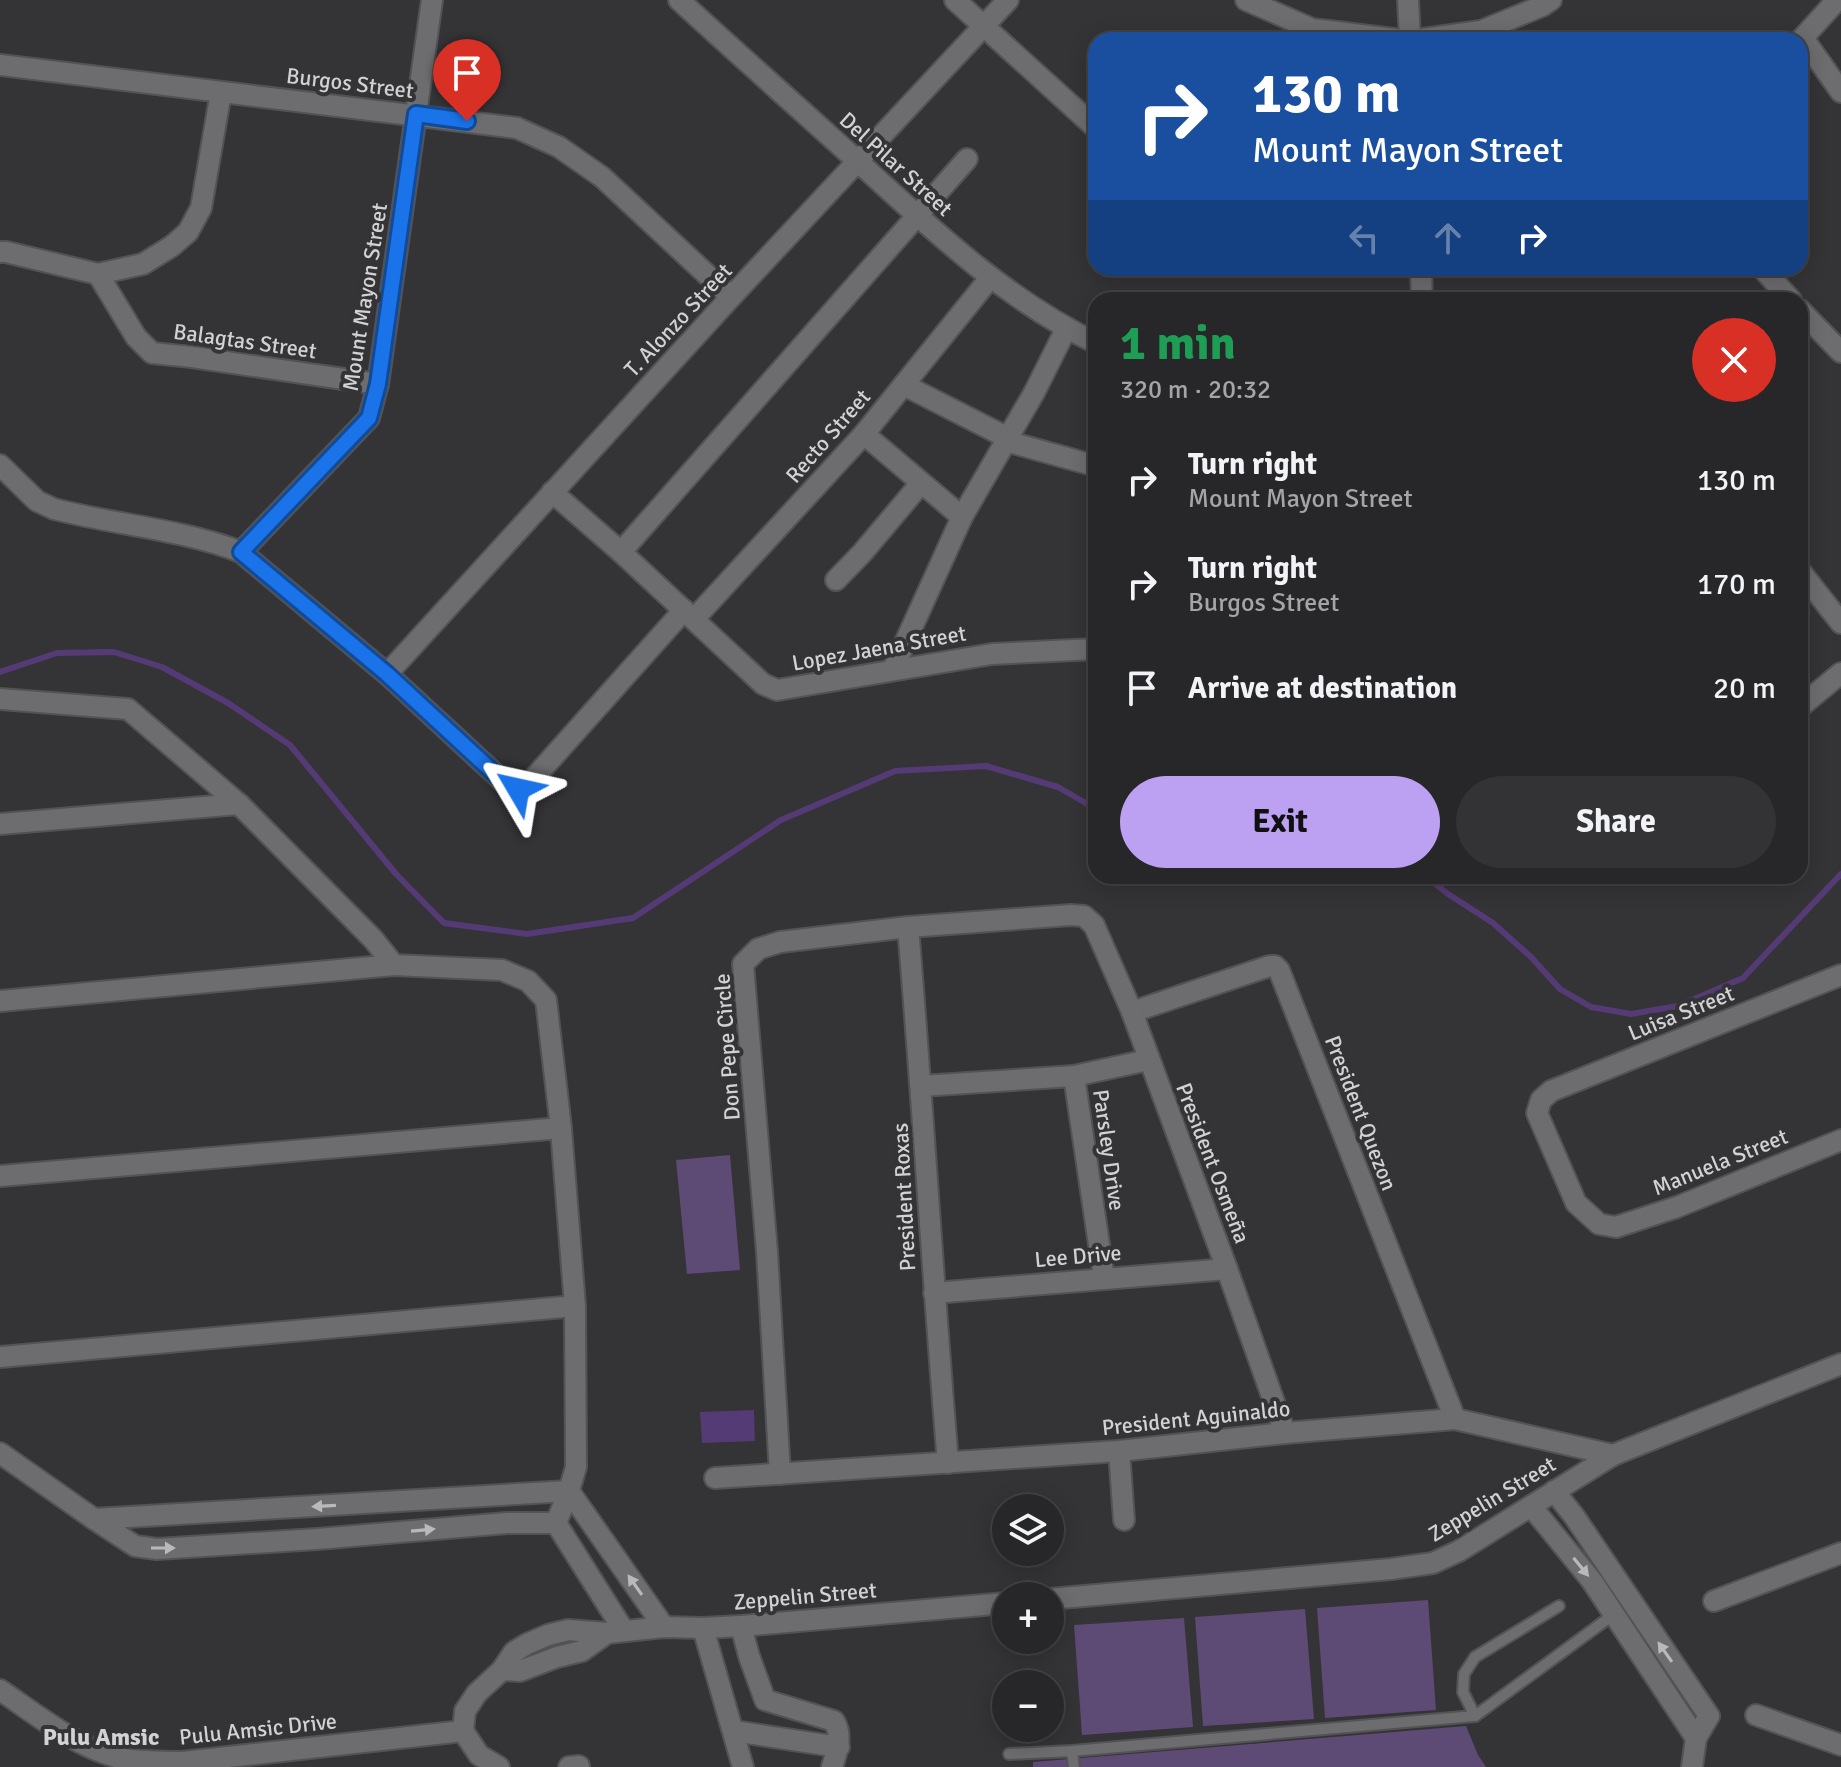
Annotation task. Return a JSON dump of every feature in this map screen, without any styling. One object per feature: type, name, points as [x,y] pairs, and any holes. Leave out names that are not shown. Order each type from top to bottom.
[{"type":"street","name":"Mount Mayon Street","points":[[241,552],[369,418],[378,384],[432,0]]},
{"type":"street","name":"Del Pilar Street","points":[[679,0],[990,278],[1066,329],[1088,339]]},
{"type":"street","points":[[955,0],[1088,121]]},
{"type":"street","name":"T. Alonzo Street","points":[[387,674],[731,297],[1008,0]]},
{"type":"street","points":[[1246,0],[1312,29],[1337,32]]},
{"type":"street","points":[[1408,0],[1410,32]]},
{"type":"street","points":[[1474,32],[1551,0]]},
{"type":"street","points":[[1807,32],[1837,0]]},
{"type":"street","points":[[1808,48],[1841,92]]},
{"type":"street","name":"Burgos Street","points":[[0,65],[517,128],[559,147],[602,177],[731,297]]},
{"type":"street","points":[[0,252],[98,274],[143,264],[172,246],[188,232],[201,208],[221,92]]},
{"type":"street","points":[[621,552],[967,159]]},
{"type":"street","name":"Balagtas Street","points":[[98,274],[136,337],[152,353],[378,384]]},
{"type":"street","points":[[1769,276],[1782,292]]},
{"type":"street","name":"Recto Street","points":[[387,674],[507,785],[518,789],[526,787],[864,434],[990,278]]},
{"type":"street","points":[[1808,319],[1841,352]]},
{"type":"street","points":[[893,669],[962,517],[1034,393],[1066,329]]},
{"type":"street","points":[[904,385],[1007,440],[1088,464]]},
{"type":"street","points":[[864,434],[962,517]]},
{"type":"street","points":[[0,465],[37,501],[54,509],[171,531],[241,552],[387,674]]},
{"type":"street","points":[[836,580],[921,483]]},
{"type":"street","name":"Lopez Jaena Street","points":[[552,492],[763,684],[777,690],[992,654],[1088,649]]},
{"type":"street","points":[[1808,581],[1841,623]]},
{"type":"street","points":[[1808,700],[1841,673]]},
{"type":"street","points":[[0,699],[128,709],[239,804],[373,939],[394,965]]},
{"type":"street","points":[[0,824],[239,804]]},
{"type":"street","name":"Don Pepe Circle","points":[[780,1474],[767,1252],[743,964],[758,949],[780,942],[908,927],[1084,916]]},
{"type":"street","name":"President Osmeña","points":[[1084,916],[1094,925],[1132,1012],[1285,1433]]},
{"type":"street","name":"President Roxas","points":[[908,927],[948,1463]]},
{"type":"street","points":[[0,1001],[394,965],[502,970],[528,981],[546,1000],[561,1128],[575,1306],[576,1467],[556,1523]]},
{"type":"street","name":"President Quezon","points":[[1132,1012],[1270,966],[1279,970],[1455,1419]]},
{"type":"street","name":"Luisa Street","points":[[1616,1227],[1599,1224],[1576,1203],[1537,1113],[1541,1100],[1551,1091],[1841,975]]},
{"type":"street","points":[[921,1086],[1074,1076],[1148,1060]]},
{"type":"street","name":"Parsley Drive","points":[[1074,1076],[1104,1278]]},
{"type":"street","points":[[0,1176],[561,1128]]},
{"type":"street","name":"Manuela Street","points":[[1616,1227],[1677,1207],[1841,1140]]},
{"type":"street","name":"Lee Drive","points":[[934,1293],[1227,1269]]},
{"type":"street","points":[[0,1357],[575,1306]]},
{"type":"street","name":"Zeppelin Street","points":[[1064,1598],[1433,1563],[1459,1551],[1613,1455],[1841,1364]]},
{"type":"street","name":"President Aguinaldo","points":[[715,1478],[1119,1451],[1455,1419],[1613,1455]]},
{"type":"street","points":[[1119,1451],[1124,1520]]},
{"type":"street","points":[[0,1453],[135,1546],[157,1549],[507,1523],[556,1523]]},
{"type":"street","points":[[94,1519],[569,1491]]},
{"type":"street","points":[[569,1491],[664,1627]]},
{"type":"street","points":[[1554,1491],[1709,1716],[1696,1738],[1692,1767]]},
{"type":"street","points":[[1531,1506],[1592,1581],[1696,1738]]},
{"type":"street","points":[[556,1523],[616,1632]]},
{"type":"street","points":[[581,1564],[605,1543]]},
{"type":"street","points":[[1714,1601],[1841,1553]]},
{"type":"street","name":"Zeppelin Street","points":[[463,1731],[465,1711],[514,1652],[548,1635],[568,1630],[616,1632],[664,1627],[741,1626],[992,1604]]},
{"type":"street","points":[[741,1626],[765,1700],[834,1721],[839,1730],[839,1747],[832,1767]]},
{"type":"street","points":[[703,1628],[743,1767]]},
{"type":"street","name":"Pulu Amsic Drive","points":[[0,1690],[71,1737],[119,1762],[183,1762],[463,1731]]},
{"type":"street","points":[[1756,1715],[1841,1745]]},
{"type":"street","points":[[463,1731],[479,1755],[499,1767]]},
{"type":"street","points":[[734,1731],[839,1747]]},
{"type":"lane","points":[[1009,1754],[1475,1716],[1631,1600]]},
{"type":"lane","points":[[1475,1716],[1463,1692],[1464,1674],[1475,1657],[1559,1606]]},
{"type":"lane","points":[[1072,1751],[1074,1767]]},
{"type":"shaded area","points":[[730,1155],[740,1270],[687,1274],[676,1160]]},
{"type":"shaded area","points":[[754,1410],[755,1441],[702,1443],[700,1412]]},
{"type":"shaded area","points":[[1428,1600],[1436,1710],[1325,1718],[1317,1608]]},
{"type":"shaded area","points":[[1305,1609],[1314,1719],[1203,1726],[1195,1617]]},
{"type":"shaded area","points":[[1184,1618],[1193,1727],[1082,1735],[1074,1625]]},
{"type":"shaded area","points":[[1466,1726],[1486,1767],[1033,1767],[1033,1762]]},
{"type":"waterway","points":[[0,672],[57,653],[114,652],[162,667],[228,703],[290,745],[396,874],[444,923],[527,934],[633,918],[781,820],[895,771],[986,766],[1058,787],[1088,804]]},
{"type":"waterway","points":[[1435,884],[1493,923],[1531,957],[1560,989],[1591,1007],[1631,1014],[1678,1006],[1743,978],[1841,874]]},
{"type":"district","name":"Pulu Amsic","points":[[101,1737]]},
{"type":"route","points":[[467,121],[416,114],[378,384],[369,418],[241,552],[387,674],[507,785],[518,789]]}]
